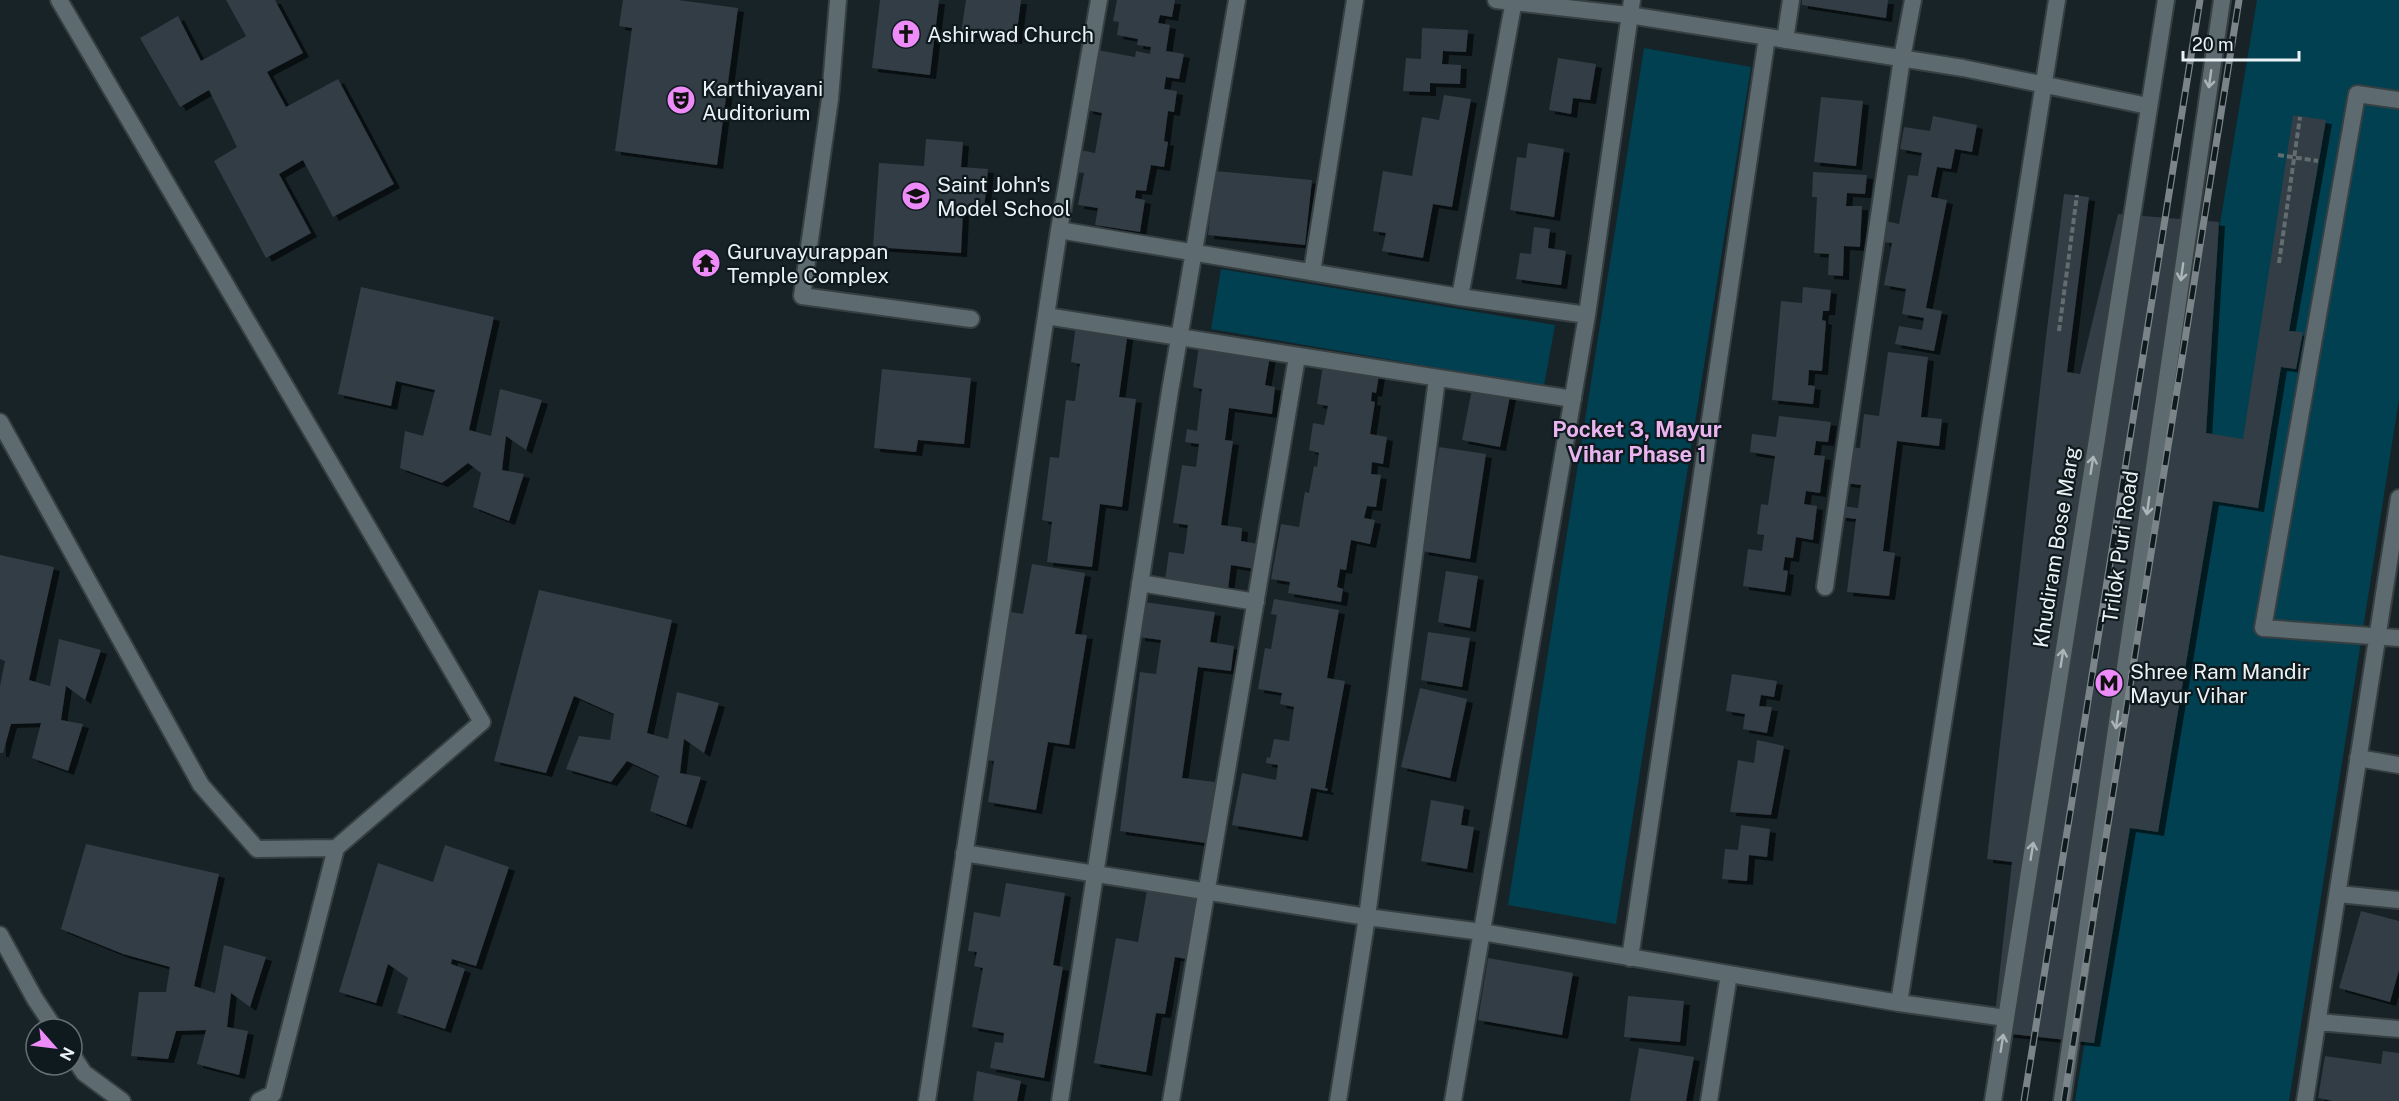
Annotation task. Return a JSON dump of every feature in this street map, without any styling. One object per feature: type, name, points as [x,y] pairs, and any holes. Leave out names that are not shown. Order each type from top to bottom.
[{"type":"street","points":[[59,0],[482,722],[336,848],[273,1094],[259,1101]]},
{"type":"street","points":[[838,0],[830,99],[802,296],[971,319]]},
{"type":"street","points":[[927,1101],[1059,230],[1099,0]]},
{"type":"street","points":[[1060,1101],[1179,338],[1237,0]]},
{"type":"street","points":[[1312,272],[1354,0]]},
{"type":"street","points":[[1496,0],[1631,8],[1767,37],[1902,58],[2148,106]]},
{"type":"street","points":[[1785,40],[1791,0]]},
{"type":"street","points":[[1826,587],[1902,58],[1913,0]]},
{"type":"street","points":[[1899,1003],[2056,0]]},
{"type":"street","name":"Khudiram Bose Marg","points":[[1993,1101],[2166,0]]},
{"type":"street","name":"Trilok Puri Road","points":[[2062,1101],[2222,0]]},
{"type":"street","points":[[1460,297],[1514,2]]},
{"type":"street","points":[[1453,1101],[1587,315],[1631,8]]},
{"type":"street","points":[[1630,958],[1767,37]]},
{"type":"street","points":[[2399,100],[2357,94],[2263,627],[2399,638]]},
{"type":"street","points":[[1059,230],[1460,297],[1587,315]]},
{"type":"street","points":[[1046,316],[1573,399]]},
{"type":"street","points":[[1171,1101],[1297,357]]},
{"type":"street","points":[[1338,1101],[1367,916],[1437,379]]},
{"type":"street","points":[[0,422],[201,784],[257,849],[336,848]]},
{"type":"street","points":[[2306,1101],[2399,498]]},
{"type":"street","points":[[1140,583],[1256,602]]},
{"type":"street","points":[[2358,758],[2399,765]]},
{"type":"street","points":[[964,853],[1482,932],[1899,1003],[2006,1018]]},
{"type":"street","points":[[2338,894],[2399,900]]},
{"type":"street","points":[[0,935],[47,1017]]},
{"type":"street","points":[[1709,1101],[1729,974]]},
{"type":"street","points":[[2318,1022],[2399,1029]]},
{"type":"street","points":[[84,1073],[122,1101]]},
{"type":"path","points":[[2278,262],[2300,117]]},
{"type":"path","points":[[2278,155],[2345,165]]},
{"type":"path","points":[[2060,331],[2077,195]]},
{"type":"shaded area","points":[[2257,0],[2399,0],[2399,399],[2289,1101],[2075,1101]]},
{"type":"shaded area","points":[[1644,48],[1751,67],[1616,924],[1508,905]]},
{"type":"shaded area","points":[[1221,269],[1555,325],[1544,386],[1211,329]]},
{"type":"building","points":[[226,0],[275,0],[303,53],[267,72],[286,107],[338,79],[394,184],[333,217],[303,160],[279,174],[311,233],[266,258],[214,161],[237,147],[209,90],[180,107],[140,38],[178,16],[201,61],[246,36]]},
{"type":"building","points":[[623,0],[678,0],[738,8],[717,165],[615,151],[632,28],[619,26]]},
{"type":"building","name":"Ashirwad Church","points":[[880,0],[939,0],[930,75],[872,68]]},
{"type":"building","points":[[966,0],[1021,0],[1016,40],[961,33]]},
{"type":"building","points":[[1117,0],[1175,0],[1172,17],[1160,15],[1158,23],[1170,25],[1166,51],[1184,54],[1179,79],[1166,77],[1164,89],[1177,91],[1174,112],[1168,111],[1164,141],[1168,142],[1164,167],[1151,165],[1146,191],[1136,190],[1135,198],[1145,200],[1140,232],[1095,225],[1098,208],[1078,205],[1084,173],[1077,172],[1080,150],[1095,153],[1102,113],[1087,110],[1097,50],[1135,57],[1136,51],[1150,54],[1151,47],[1137,45],[1138,39],[1117,35],[1119,22],[1113,21]]},
{"type":"building","points":[[1802,0],[1888,0],[1886,18],[1802,5]]},
{"type":"building","points":[[1422,28],[1468,30],[1466,52],[1443,51],[1442,64],[1461,65],[1460,84],[1430,83],[1430,92],[1403,91],[1406,58],[1421,59]]},
{"type":"building","points":[[1558,58],[1596,64],[1590,100],[1573,98],[1571,114],[1549,110]]},
{"type":"building","points":[[1444,95],[1471,99],[1452,207],[1433,204],[1423,258],[1382,251],[1386,233],[1373,231],[1383,171],[1412,176],[1422,117],[1439,120]]},
{"type":"building","points":[[1821,97],[1863,101],[1856,166],[1814,162]]},
{"type":"building","name":"Shree Ram Mandir Mayur Vihar","points":[[2293,115],[2326,120],[2289,331],[2303,332],[2296,369],[2281,367],[2258,508],[2213,501],[2158,832],[2130,828],[2094,1043],[1993,1032],[2012,862],[1987,859],[2064,194],[2089,197],[2067,372],[2080,374],[2118,214],[2219,222],[2206,433],[2243,439]]},
{"type":"building","points":[[1933,116],[1977,125],[1972,152],[1955,149],[1951,169],[1937,167],[1931,197],[1947,200],[1926,308],[1942,311],[1934,351],[1895,344],[1899,326],[1922,330],[1924,318],[1902,314],[1906,289],[1884,285],[1892,243],[1883,242],[1886,221],[1899,224],[1908,175],[1918,176],[1922,153],[1900,149],[1904,127],[1930,131]]},
{"type":"building","points":[[926,139],[963,142],[961,167],[988,169],[984,210],[963,213],[961,253],[873,247],[879,163],[924,166]]},
{"type":"building","points":[[1528,143],[1564,149],[1554,217],[1510,210],[1517,157],[1526,158]]},
{"type":"building","points":[[1215,171],[1312,180],[1305,245],[1208,235]]},
{"type":"building","points":[[1813,172],[1867,175],[1865,194],[1847,193],[1846,206],[1862,206],[1860,247],[1844,246],[1843,276],[1828,275],[1829,254],[1814,253],[1817,197],[1812,197]]},
{"type":"building","points":[[1534,227],[1550,229],[1548,248],[1566,251],[1561,285],[1516,279],[1520,253],[1531,254]]},
{"type":"building","points":[[361,287],[494,317],[469,430],[491,436],[500,389],[542,400],[526,450],[506,436],[502,470],[524,474],[509,521],[473,507],[481,473],[468,463],[442,483],[400,468],[405,431],[423,436],[435,390],[396,381],[391,406],[338,394]]},
{"type":"building","points":[[1803,287],[1831,290],[1829,311],[1823,311],[1822,320],[1826,321],[1822,371],[1809,370],[1808,385],[1815,386],[1813,404],[1772,400],[1781,301],[1802,303]]},
{"type":"building","points":[[1076,324],[1128,331],[1119,397],[1136,399],[1122,507],[1100,504],[1092,567],[1047,562],[1052,522],[1042,520],[1050,457],[1059,458],[1066,400],[1075,401],[1080,364],[1071,362]]},
{"type":"building","points":[[1199,346],[1270,356],[1265,385],[1275,387],[1272,414],[1229,408],[1225,440],[1233,441],[1221,525],[1242,528],[1241,541],[1258,544],[1255,569],[1231,565],[1228,589],[1165,580],[1169,552],[1184,554],[1188,525],[1173,523],[1182,465],[1196,467],[1199,444],[1185,442],[1187,429],[1197,431],[1202,389],[1193,387]]},
{"type":"building","points":[[1888,352],[1928,357],[1921,417],[1942,419],[1939,446],[1897,441],[1883,551],[1895,553],[1889,596],[1847,592],[1856,519],[1840,517],[1842,506],[1858,508],[1861,485],[1845,483],[1849,447],[1860,448],[1864,414],[1879,416]]},
{"type":"building","points":[[1323,365],[1379,375],[1376,393],[1372,392],[1371,401],[1375,402],[1370,434],[1387,437],[1383,464],[1372,462],[1371,474],[1381,475],[1376,507],[1367,506],[1364,518],[1375,520],[1370,544],[1351,540],[1346,570],[1340,569],[1337,587],[1343,589],[1341,602],[1288,593],[1290,582],[1271,579],[1281,524],[1299,527],[1305,492],[1309,493],[1314,466],[1317,467],[1319,453],[1309,450],[1313,423],[1324,425],[1328,406],[1317,404]]},
{"type":"building","points":[[882,369],[971,378],[964,444],[918,440],[916,452],[874,448]]},
{"type":"building","points":[[1472,389],[1510,396],[1500,447],[1462,440]]},
{"type":"building","points":[[1779,416],[1831,422],[1828,442],[1816,441],[1814,455],[1825,456],[1820,493],[1806,491],[1804,504],[1817,506],[1813,540],[1796,537],[1793,558],[1785,557],[1783,570],[1788,571],[1785,592],[1743,586],[1748,549],[1762,551],[1764,535],[1757,534],[1761,504],[1768,505],[1775,456],[1750,452],[1752,434],[1776,437]]},
{"type":"building","points":[[1439,447],[1486,454],[1470,559],[1422,551]]},
{"type":"building","points":[[0,555],[54,567],[29,680],[50,686],[59,639],[101,650],[85,700],[66,686],[61,720],[83,724],[68,771],[32,758],[41,723],[11,724],[3,753],[0,753],[0,686],[5,661],[0,659]]},
{"type":"building","points":[[1032,564],[1085,573],[1075,634],[1087,635],[1069,745],[1048,742],[1036,810],[988,802],[994,761],[986,760],[1011,612],[1023,614]]},
{"type":"building","points":[[1446,571],[1478,576],[1470,628],[1438,622]]},
{"type":"building","points":[[539,590],[672,620],[647,733],[668,739],[677,692],[719,703],[704,753],[684,739],[680,773],[701,777],[686,825],[650,811],[659,776],[627,761],[611,782],[566,769],[579,736],[610,740],[614,714],[574,696],[546,773],[494,761]]},
{"type":"building","points":[[1274,599],[1339,610],[1327,678],[1345,681],[1325,788],[1328,789],[1327,791],[1311,788],[1302,837],[1232,825],[1242,773],[1276,780],[1278,765],[1266,763],[1267,757],[1270,758],[1274,739],[1289,741],[1294,707],[1280,704],[1282,693],[1258,689],[1265,648],[1271,649],[1277,615],[1271,614]]},
{"type":"building","points":[[1144,602],[1215,612],[1210,642],[1234,646],[1231,671],[1198,667],[1182,778],[1215,782],[1206,843],[1120,831],[1140,672],[1156,674],[1161,640],[1139,637]]},
{"type":"building","points":[[1428,632],[1470,638],[1462,687],[1421,680]]},
{"type":"building","points":[[1732,674],[1777,681],[1774,697],[1761,695],[1759,706],[1772,707],[1767,733],[1743,729],[1745,714],[1726,711]]},
{"type":"building","points":[[1420,688],[1467,699],[1450,778],[1401,767]]},
{"type":"building","points":[[1757,740],[1784,746],[1771,815],[1730,812],[1738,760],[1754,763]]},
{"type":"building","points":[[1431,800],[1464,806],[1461,825],[1474,827],[1467,869],[1421,861]]},
{"type":"building","points":[[1741,825],[1770,829],[1767,857],[1749,855],[1747,881],[1722,879],[1725,849],[1738,850]]},
{"type":"building","points":[[86,844],[219,874],[194,986],[215,993],[224,945],[266,957],[250,1007],[231,993],[227,1027],[248,1031],[239,1075],[197,1064],[206,1030],[176,1031],[168,1059],[131,1056],[139,992],[166,992],[170,967],[123,954],[61,929]]},
{"type":"building","points":[[445,845],[509,867],[476,966],[452,959],[451,964],[465,969],[445,1029],[397,1013],[408,978],[388,964],[376,1003],[339,992],[378,863],[433,882]]},
{"type":"building","points":[[1006,883],[1065,893],[1053,965],[1063,967],[1044,1078],[990,1068],[995,1042],[1003,1043],[1004,1033],[972,1027],[983,968],[974,966],[977,952],[968,951],[974,912],[1000,917]]},
{"type":"building","points":[[1147,890],[1197,899],[1186,959],[1175,957],[1165,1014],[1156,1013],[1146,1072],[1094,1063],[1116,938],[1138,942]]},
{"type":"building","points":[[2361,911],[2399,921],[2399,970],[2390,1002],[2339,988]]},
{"type":"building","points":[[1488,958],[1573,973],[1562,1035],[1478,1020]]},
{"type":"building","points":[[1628,996],[1684,1001],[1680,1042],[1624,1037]]},
{"type":"building","points":[[1639,1048],[1694,1057],[1686,1101],[1630,1101]]},
{"type":"building","points":[[2383,1051],[2399,1053],[2399,1101],[2333,1101],[2318,1098],[2325,1056],[2381,1064]]},
{"type":"building","points":[[977,1071],[1021,1081],[1017,1101],[973,1101]]},
{"type":"railway","points":[[2024,1101],[2200,0]]},
{"type":"railway","points":[[2064,1101],[2239,0]]},
{"type":"place","name":"Ashirwad Church","points":[[906,34]]},
{"type":"place","name":"Karthiyayani Auditorium","points":[[681,100]]},
{"type":"place","name":"Saint John's Model School","points":[[916,196]]},
{"type":"place","name":"Guruvayurappan Temple Complex","points":[[706,263]]},
{"type":"place","name":"Shree Ram Mandir Mayur Vihar","points":[[2109,683]]},
{"type":"district","name":"Pocket 3, Mayur Vihar Phase 1","points":[[1637,442]]}]
